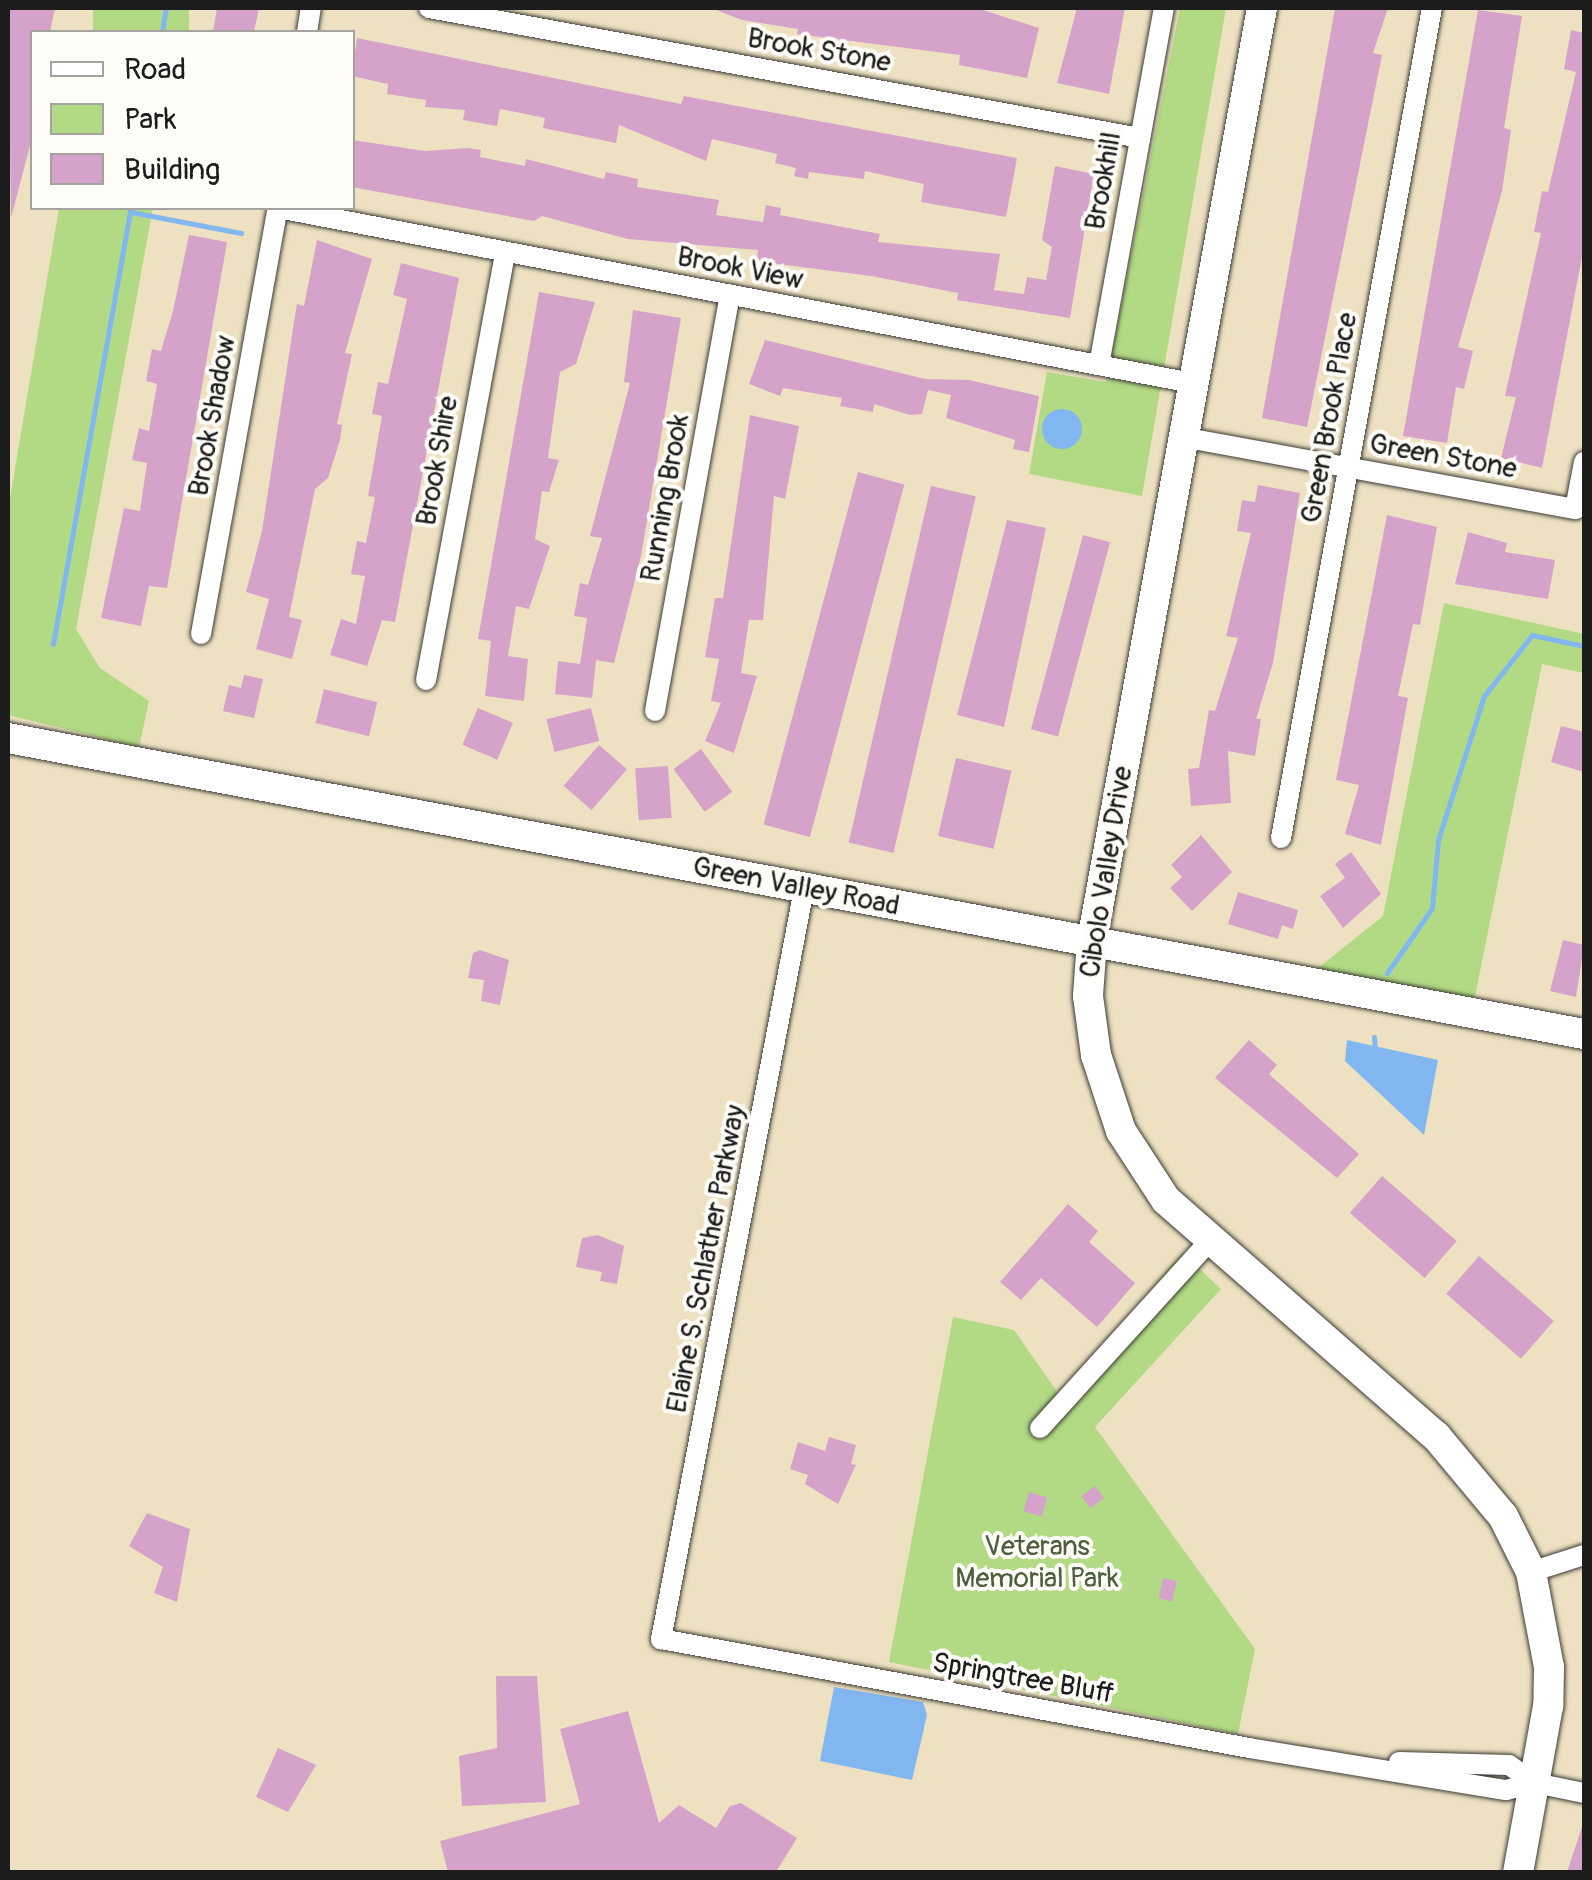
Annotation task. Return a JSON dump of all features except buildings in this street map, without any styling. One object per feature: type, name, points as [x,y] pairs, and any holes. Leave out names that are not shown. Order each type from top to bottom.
[{"type":"main road","name":"Cibolo Valley Drive","points":[[1262,8],[1092,941],[1088,996],[1106,1096],[1142,1168],[1208,1243],[1474,1475],[1531,1572],[1549,1668],[1535,1783],[1518,1872]]},
{"type":"main road","name":"Green Valley Road","points":[[8,738],[1584,1034]]},
{"type":"street","name":"Brook Stone","points":[[429,8],[1140,138]]},
{"type":"street","name":"Brookhill","points":[[1099,365],[1164,8]]},
{"type":"street","name":"Green Brook Place","points":[[1280,838],[1432,8]]},
{"type":"street","name":"Brook Shadow","points":[[201,634],[278,210]]},
{"type":"street","name":"Brook View","points":[[288,210],[1192,383]]},
{"type":"street","name":"Brook Shire","points":[[426,680],[505,252]]},
{"type":"street","name":"Running Brook","points":[[655,711],[730,294]]},
{"type":"street","name":"Green Stone","points":[[1182,438],[1576,509],[1584,462]]},
{"type":"street","name":"Elaine S. Schlather Parkway","points":[[661,1639],[804,889]]},
{"type":"street","points":[[1040,1428],[1208,1243]]},
{"type":"street","points":[[1531,1572],[1584,1554]]},
{"type":"street","name":"Springtree Bluff","points":[[661,1639],[1230,1744],[1376,1764],[1509,1765],[1535,1783],[1584,1793]]},
{"type":"green space","points":[[93,8],[189,8],[189,30],[93,30]]},
{"type":"green space","points":[[1180,8],[1226,8],[1142,496],[1029,474],[1047,372],[1106,382]]},
{"type":"green space","points":[[59,210],[153,210],[76,629],[100,668],[149,701],[139,747],[8,715],[8,510]]},
{"type":"green space","points":[[1444,603],[1584,634],[1584,673],[1542,664],[1473,1006],[1313,972],[1383,916]]},
{"type":"green space","name":"Veterans Memorial Park","points":[[1182,1253],[1221,1289],[1095,1427],[1255,1649],[1238,1734],[889,1662],[953,1317],[1014,1330],[1060,1396]]},
{"type":"water","points":[[1062,409],[1076,415],[1082,429],[1076,443],[1062,449],[1048,443],[1042,429],[1048,415]]},
{"type":"water","points":[[1347,1040],[1438,1060],[1424,1135],[1345,1061]]},
{"type":"water","points":[[834,1687],[923,1702],[927,1715],[912,1780],[820,1761]]},
{"type":"waterway","points":[[162,30],[166,8]]},
{"type":"waterway","points":[[53,644],[131,210]]},
{"type":"waterway","points":[[131,212],[241,233]]},
{"type":"waterway","points":[[1387,973],[1432,908],[1438,840],[1484,696],[1532,635],[1584,646]]},
{"type":"waterway","points":[[1374,1037],[1375,1050]]}]
